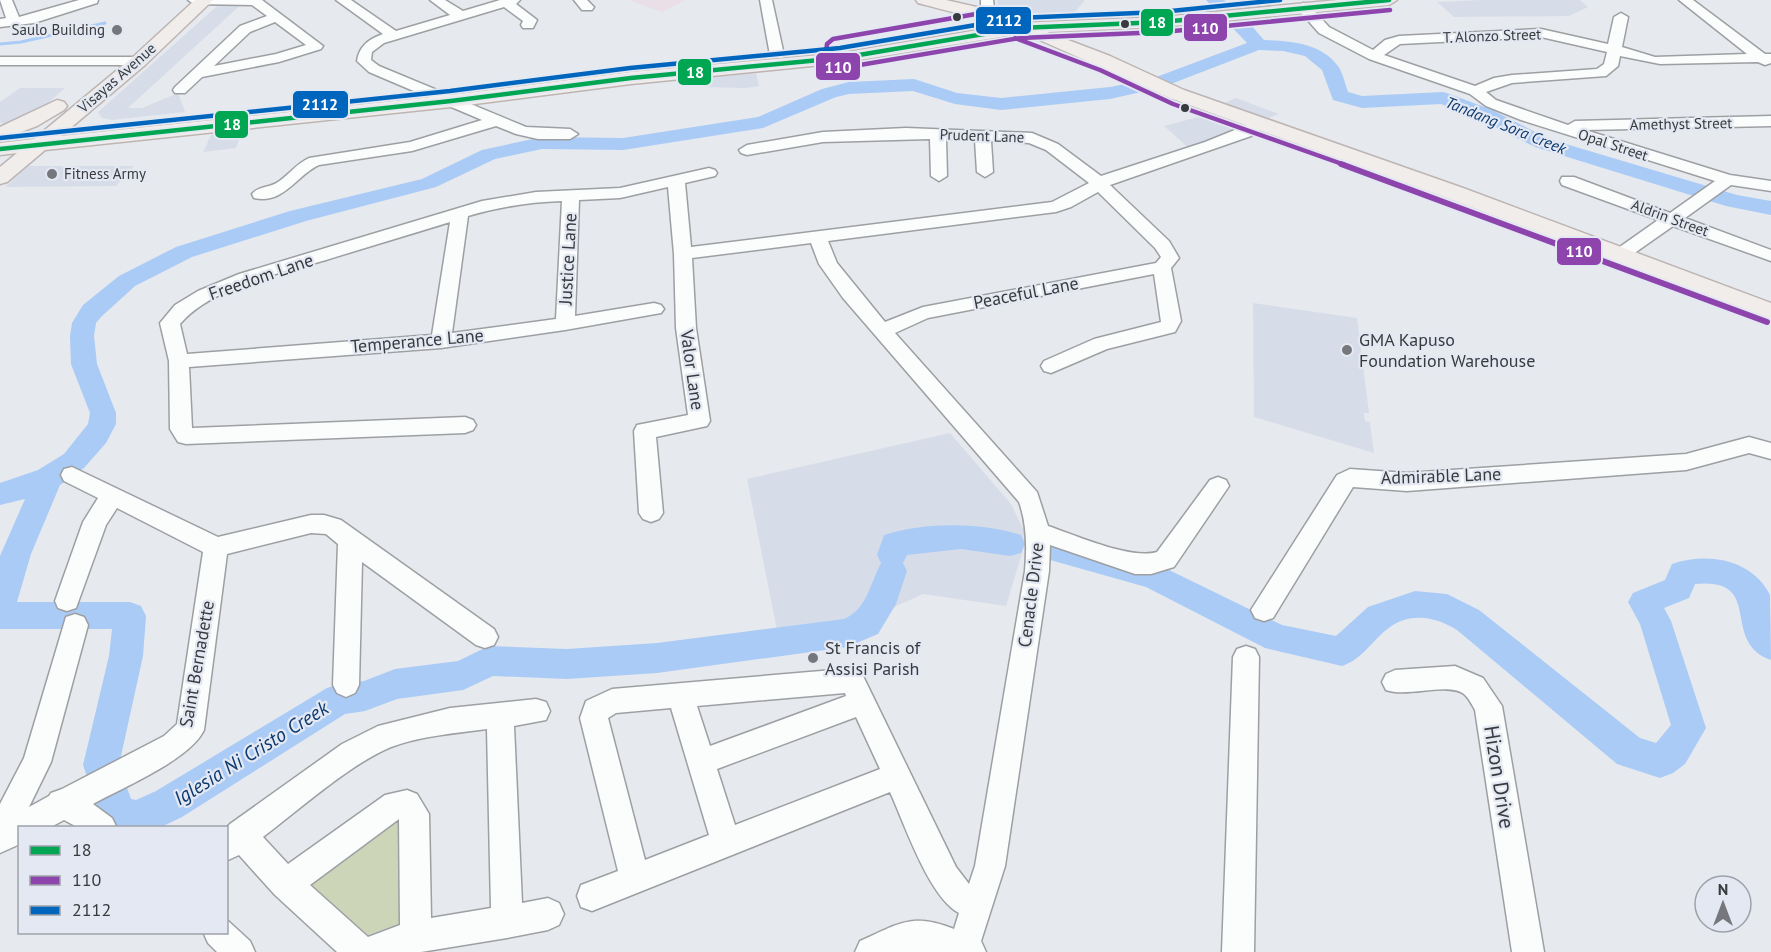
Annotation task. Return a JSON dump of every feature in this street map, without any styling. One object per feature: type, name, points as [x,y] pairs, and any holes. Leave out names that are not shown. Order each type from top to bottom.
[{"type":"main road","name":"Visayas Avenue","points":[[86,81],[184,0]]},
{"type":"main road","name":"Visayas Avenue","points":[[0,178],[16,143],[70,104],[139,61],[205,0]]},
{"type":"main road","points":[[924,0],[986,13],[1037,19],[1304,7],[1389,0]]},
{"type":"main road","points":[[1240,9],[1278,0]]},
{"type":"main road","points":[[16,143],[451,101],[631,78],[711,72],[1019,28],[1144,23],[1209,12]]},
{"type":"main road","points":[[16,143],[112,127],[632,67],[777,55],[838,53],[986,13]]},
{"type":"main road","points":[[1019,28],[1090,54],[1173,92],[1771,312]]},
{"type":"main road","points":[[16,143],[34,120],[70,104],[87,122],[112,127]]},
{"type":"street","points":[[6,0],[7,23],[43,16],[92,0]]},
{"type":"street","points":[[194,0],[255,0],[316,46],[279,58],[196,74]]},
{"type":"street","points":[[342,0],[393,35]]},
{"type":"street","points":[[436,0],[460,15]]},
{"type":"street","points":[[766,0],[777,55]]},
{"type":"street","points":[[1685,0],[1768,61]]},
{"type":"street","points":[[528,24],[530,20],[509,1],[393,35],[370,45],[364,51],[364,61],[374,69],[530,134],[570,134]]},
{"type":"street","name":"Opal Street","points":[[1304,7],[1324,30],[1374,56],[1475,91],[1491,103],[1728,180],[1771,186]]},
{"type":"street","points":[[180,90],[245,29],[277,17]]},
{"type":"street","points":[[1475,91],[1499,81],[1512,79],[1601,73],[1611,66],[1622,18]]},
{"type":"street","name":"T. Alonzo Street","points":[[1374,56],[1390,43],[1399,40],[1541,33],[1655,59],[1768,61]]},
{"type":"street","points":[[0,61],[139,61]]},
{"type":"street","points":[[0,71],[15,61]]},
{"type":"street","points":[[260,194],[283,187],[304,166],[315,161],[412,146],[495,121]]},
{"type":"street","name":"Amethyst Street","points":[[1556,126],[1771,122]]},
{"type":"street","points":[[683,255],[1040,210],[1069,202],[1099,183],[1122,173],[1209,148],[1262,124]]},
{"type":"street","points":[[938,134],[939,176]]},
{"type":"street","name":"Prudent Lane","points":[[747,150],[823,137],[938,134],[1032,138],[1043,141],[1099,183],[1163,245],[1171,321],[1168,327],[1101,344],[1051,366]]},
{"type":"street","points":[[983,135],[985,172]]},
{"type":"street","name":"Freedom Lane","points":[[465,425],[186,436],[181,429],[179,361],[170,323],[182,309],[205,295],[246,278],[507,200],[620,193],[709,173]]},
{"type":"street","name":"Valor Lane","points":[[651,513],[645,431],[699,422],[686,328],[683,255],[676,180]]},
{"type":"street","name":"Aldrin Street","points":[[1568,180],[1771,256]]},
{"type":"street","points":[[1620,255],[1728,180]]},
{"type":"street","name":"Justice Lane","points":[[566,324],[571,195]]},
{"type":"street","points":[[441,341],[460,214]]},
{"type":"street","name":"Cenacle Drive","points":[[818,238],[828,264],[881,331],[1029,498],[1035,513],[1038,532],[1037,571],[1032,607],[990,866],[965,951]]},
{"type":"street","name":"Peaceful Lane","points":[[881,331],[923,313],[1166,262]]},
{"type":"street","name":"Temperance Lane","points":[[179,361],[441,341],[654,309]]},
{"type":"street","name":"Admirable Lane","points":[[1264,610],[1345,481],[1358,478],[1407,482],[1686,462],[1749,445],[1771,451]]},
{"type":"street","points":[[72,476],[216,547],[311,524],[327,523],[336,526],[350,541],[485,637]]},
{"type":"street","points":[[1038,532],[1135,564],[1152,564],[1165,560],[1218,486]]},
{"type":"street","points":[[0,836],[37,762],[71,613],[95,522],[113,495]]},
{"type":"street","points":[[346,685],[350,541]]},
{"type":"street","name":"Saint Bernadette","points":[[19,826],[174,745],[190,730],[216,547]]},
{"type":"street","points":[[1238,952],[1246,657]]},
{"type":"street","name":"Hizon Drive","points":[[1395,682],[1455,678],[1474,686],[1488,706],[1528,952]]},
{"type":"street","points":[[635,879],[594,718],[596,710],[612,701],[844,681],[854,684],[945,878],[960,897],[978,907]]},
{"type":"street","points":[[680,695],[726,843]]},
{"type":"street","points":[[701,762],[863,702]]},
{"type":"street","points":[[361,952],[233,840],[352,753],[388,735],[450,722],[536,711]]},
{"type":"street","points":[[500,716],[507,922]]},
{"type":"street","points":[[592,896],[896,776]]},
{"type":"street","points":[[72,798],[100,826]]},
{"type":"street","points":[[286,884],[395,805],[407,804],[414,814],[416,937]]},
{"type":"street","name":"Saint Bernadette","points":[[0,836],[18,826]]},
{"type":"street","points":[[371,952],[385,945],[416,937],[548,914]]},
{"type":"street","points":[[220,934],[239,952]]},
{"type":"street","points":[[871,952],[914,934],[929,934],[965,951]]},
{"type":"shaded area","points":[[224,0],[246,0],[128,108],[142,108],[178,93],[185,112],[112,120],[102,118],[98,112]]},
{"type":"shaded area","points":[[629,0],[685,0],[662,12]]},
{"type":"shaded area","points":[[997,0],[1085,0],[1075,12],[1000,14]]},
{"type":"shaded area","points":[[1580,0],[1588,7],[1569,16],[1454,17],[1437,2]]},
{"type":"shaded area","points":[[756,73],[759,86],[746,88],[699,87],[686,79]]},
{"type":"shaded area","points":[[20,88],[65,88],[29,120],[10,129],[0,122],[0,102]]},
{"type":"shaded area","points":[[1236,98],[1279,114],[1263,120],[1220,105]]},
{"type":"shaded area","points":[[1213,113],[1253,131],[1191,150],[1164,126]]},
{"type":"shaded area","points":[[242,131],[236,148],[203,152],[211,135]]},
{"type":"shaded area","points":[[28,166],[134,166],[116,186],[5,187]]},
{"type":"shaded area","points":[[1253,303],[1357,318],[1369,413],[1364,413],[1365,421],[1370,422],[1374,453],[1254,417]]},
{"type":"shaded area","points":[[950,433],[1011,504],[1027,537],[1006,606],[923,594],[855,625],[778,635],[747,479]]},
{"type":"green space","points":[[407,815],[404,922],[368,935],[307,884],[384,822]]},
{"type":"waterway","points":[[1214,0],[1236,19],[1259,45]]},
{"type":"waterway","points":[[0,44],[21,42],[105,23]]},
{"type":"waterway","points":[[48,478],[74,461],[96,436],[102,424],[103,413],[84,364],[82,336],[84,323],[92,311],[127,281],[184,252],[298,216],[429,183],[489,154],[542,143],[623,144],[763,122],[829,93],[849,88],[914,85],[955,98],[1001,104],[1110,93],[1156,83],[1259,45]]},
{"type":"waterway","name":"Tandang Sora Creek","points":[[1259,45],[1283,46],[1311,52],[1330,68],[1340,96],[1362,102],[1443,98],[1485,114],[1542,143],[1734,201],[1771,208]]},
{"type":"waterway","points":[[0,494],[28,487],[48,478]]},
{"type":"waterway","name":"Iglesia Ni Cristo Creek","points":[[0,606],[16,554],[48,478]]},
{"type":"waterway","name":"Iglesia Ni Cristo Creek","points":[[892,555],[895,544],[961,537],[1010,544]]},
{"type":"waterway","points":[[1047,547],[1154,577],[1277,638],[1342,652],[1379,617],[1415,604],[1447,607],[1468,620],[1630,752],[1660,761],[1672,752],[1689,728],[1655,621],[1644,602],[1678,589],[1683,573],[1711,570],[1739,579],[1754,595],[1758,630],[1771,646]]},
{"type":"waterway","name":"Iglesia Ni Cristo Creek","points":[[0,615],[130,616],[126,656],[101,765],[117,813],[137,819],[169,804],[339,699],[365,696],[395,684],[463,675],[489,661],[567,664],[657,658],[847,633],[867,624],[880,604],[892,571]]},
{"type":"transit line","name":"2112","points":[[0,138],[450,91],[630,68],[840,48],[1017,18],[1161,12],[1280,0]]},
{"type":"transit line","name":"18","points":[[0,149],[451,101],[631,78],[841,58],[1019,28],[1162,22],[1389,0]]},
{"type":"transit line","name":"110","points":[[979,10],[976,14],[833,39],[827,44],[828,56],[832,63],[842,68],[1020,38],[1163,32],[1390,10]]},
{"type":"transit line","name":"110","points":[[1015,38],[1100,70],[1173,104],[1451,203],[1767,322]]},
{"type":"place","name":"Saulo Building","points":[[117,30]]},
{"type":"place","name":"Fitness Army","points":[[52,174]]},
{"type":"place","name":"GMA Kapuso Foundation Warehouse","points":[[1347,350]]},
{"type":"place","name":"St Francis of Assisi Parish","points":[[813,658]]}]
